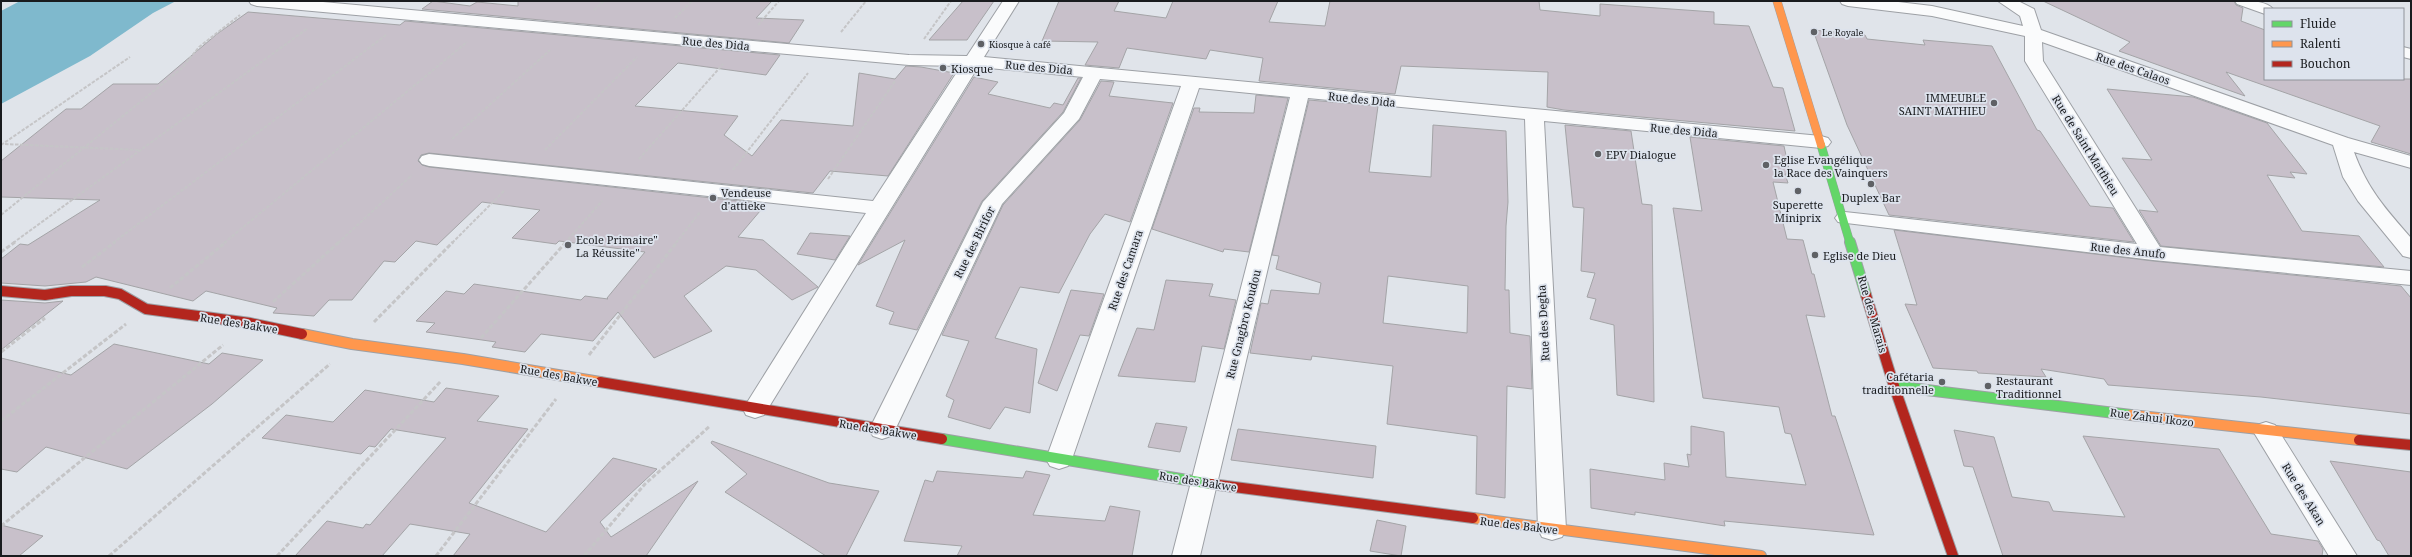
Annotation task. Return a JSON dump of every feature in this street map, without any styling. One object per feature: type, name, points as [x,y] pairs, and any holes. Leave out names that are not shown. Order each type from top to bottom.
[{"type":"street","name":"Rue des Dida","points":[[257,1],[909,60],[973,61],[1534,116],[1821,142]]},
{"type":"street","points":[[754,409],[879,208],[1011,1]]},
{"type":"street","name":"Rue des Marais","points":[[1777,1],[1845,218],[1894,386],[1953,556]]},
{"type":"street","name":"Rue des Calaos","points":[[1848,1],[1932,11],[2033,33],[2341,142],[2411,162]]},
{"type":"street","name":"Rue de Saint Matthieu","points":[[2006,1],[2028,13],[2033,33],[2034,61],[2153,253]]},
{"type":"street","points":[[2243,1],[2264,9]]},
{"type":"street","name":"Rue des Birifor","points":[[882,430],[993,202],[1072,115],[1094,72]]},
{"type":"street","name":"Rue des Camara","points":[[1059,459],[1192,82]]},
{"type":"street","name":"Rue Gnagbro Koudou","points":[[1186,556],[1300,93]]},
{"type":"street","name":"Rue des Degha","points":[[1534,116],[1552,529]]},
{"type":"street","points":[[2341,142],[2353,177],[2368,201],[2411,251]]},
{"type":"street","points":[[429,160],[879,208]]},
{"type":"street","name":"Rue des Anufo","points":[[1845,218],[2153,253],[2411,278]]},
{"type":"street","name":"Rue des Bakwe","points":[[1,291],[45,295],[83,291],[120,294],[146,309],[250,323],[352,344],[462,359],[733,406],[1204,483],[1761,556]]},
{"type":"street","name":"Rue Zahui Ikozo","points":[[1894,386],[2266,431],[2411,446]]},
{"type":"street","name":"Rue des Akan","points":[[2266,431],[2343,556]]},
{"type":"path","points":[[1,215],[86,148],[182,68],[199,47],[257,1]]},
{"type":"path","points":[[436,556],[572,377],[866,1]]},
{"type":"path","points":[[813,201],[951,1]]},
{"type":"path","points":[[1,252],[335,8]]},
{"type":"path","points":[[45,295],[412,15]]},
{"type":"path","points":[[1,421],[52,379],[146,309],[491,22]]},
{"type":"path","points":[[2,145],[130,56]]},
{"type":"path","points":[[2,145],[140,150]]},
{"type":"path","points":[[1,352],[83,291]]},
{"type":"path","points":[[1,526],[250,323]]},
{"type":"path","points":[[109,556],[352,344]]},
{"type":"path","points":[[277,556],[462,359]]},
{"type":"path","points":[[584,556],[645,484],[733,406]]},
{"type":"water","points":[[20,1],[176,1],[153,13],[90,56],[1,104],[1,11]]},
{"type":"building","points":[[433,1],[470,6],[477,2],[518,6],[518,1],[772,1],[756,18],[804,20],[789,43],[422,9]]},
{"type":"building","points":[[963,1],[994,1],[967,40],[929,40]]},
{"type":"building","points":[[1059,1],[1119,1],[1114,11],[1166,18],[1173,1],[1278,1],[1269,22],[1325,26],[1330,1],[1539,1],[1540,10],[1600,16],[1600,4],[1714,12],[1714,24],[1749,26],[1773,87],[1783,88],[1795,131],[1564,110],[1547,107],[1548,72],[1401,66],[1395,94],[1259,81],[1263,58],[1210,50],[1206,59],[1127,48],[1119,68],[1085,65],[1098,42],[1042,41]]},
{"type":"building","points":[[2043,1],[2234,1],[2236,5],[2243,8],[2241,21],[2264,30],[2264,80],[2411,79],[2411,154],[2371,142],[2380,126],[2226,72],[2245,96],[2119,51],[2130,42]]},
{"type":"building","points":[[248,12],[400,25],[405,21],[780,55],[766,75],[678,63],[635,106],[738,116],[724,135],[752,156],[781,120],[853,126],[859,73],[895,79],[906,66],[954,73],[888,176],[830,171],[813,193],[429,153],[421,155],[418,161],[422,165],[429,167],[766,204],[738,237],[763,240],[818,287],[792,300],[756,270],[726,266],[684,296],[712,331],[654,358],[618,312],[593,341],[541,334],[525,352],[492,347],[496,342],[426,332],[435,323],[416,321],[446,291],[464,294],[474,284],[581,300],[585,296],[608,299],[607,298],[645,252],[559,241],[556,244],[512,238],[540,210],[482,202],[437,245],[416,241],[395,262],[384,261],[352,300],[329,300],[314,316],[273,313],[277,308],[206,291],[193,301],[96,277],[86,282],[45,286],[1,283],[1,259],[20,244],[28,245],[100,200],[1,197],[1,161],[66,109],[81,109],[113,84],[158,84],[217,34]]},
{"type":"building","points":[[1813,30],[1865,35],[1867,39],[1925,45],[1923,40],[1992,46],[2037,130],[2040,131],[2090,206],[2113,208],[2134,242],[1889,215],[1847,125]]},
{"type":"building","points":[[974,77],[998,82],[988,94],[1050,108],[1054,103],[1063,105],[1078,78],[1081,78],[1063,112],[982,201],[917,330],[889,324],[894,312],[876,306],[905,240],[858,265]]},
{"type":"building","points":[[1101,81],[1114,82],[1109,96],[1173,103],[1130,222],[1105,214],[1090,234],[1059,293],[1020,287],[995,338],[1037,349],[1030,413],[1005,407],[990,429],[948,417],[954,400],[946,396],[969,341],[942,335],[1003,205],[1080,120]]},
{"type":"building","points":[[2107,89],[2193,97],[2267,123],[2307,174],[2290,172],[2295,178],[2267,175],[2302,231],[2359,236],[2384,267],[2161,246],[2139,210],[2158,212],[2122,158],[2152,160]]},
{"type":"building","points":[[1256,95],[1288,98],[1249,252],[1224,249],[1223,252],[1152,229],[1194,108],[1200,108],[1199,112],[1254,113]]},
{"type":"building","points":[[1309,100],[1378,106],[1369,172],[1431,177],[1433,125],[1506,131],[1508,202],[1505,290],[1509,290],[1510,333],[1530,336],[1532,389],[1507,386],[1505,498],[1476,494],[1477,436],[1387,424],[1393,366],[1312,356],[1311,360],[1250,353],[1261,303],[1268,304],[1271,290],[1319,294],[1321,283],[1276,269],[1279,256],[1272,255]],"holes":[[[1388,276],[1468,286],[1467,333],[1383,323]]]},
{"type":"building","points":[[1565,125],[1631,131],[1642,204],[1652,205],[1654,402],[1617,395],[1614,325],[1590,319],[1596,299],[1587,297],[1595,273],[1581,271],[1584,208],[1573,207]]},
{"type":"building","points":[[1690,137],[1784,146],[1790,174],[1785,174],[1788,183],[1773,182],[1787,239],[1803,240],[1812,274],[1814,274],[1825,317],[1806,315],[1832,416],[1835,416],[1874,535],[1724,521],[1725,526],[1635,512],[1635,515],[1591,508],[1590,469],[1665,480],[1664,463],[1689,467],[1687,454],[1691,455],[1691,426],[1724,432],[1726,477],[1806,485],[1791,434],[1785,433],[1779,407],[1703,398],[1673,208],[1702,211]]},
{"type":"building","points":[[1894,230],[2153,261],[2401,286],[2411,298],[2411,414],[2261,397],[2108,385],[2104,379],[2041,369],[2046,377],[1978,373],[1977,371],[1933,368],[1905,304],[1917,305]]},
{"type":"building","points":[[810,233],[850,236],[835,260],[797,254]]},
{"type":"building","points":[[1166,280],[1213,284],[1209,296],[1236,300],[1224,349],[1202,346],[1195,382],[1118,376],[1137,328],[1154,330]]},
{"type":"building","points":[[1071,290],[1104,294],[1089,336],[1080,335],[1057,391],[1038,383]]},
{"type":"building","points":[[1,300],[45,303],[63,301],[1,350]]},
{"type":"building","points":[[114,344],[209,364],[222,353],[263,360],[212,404],[127,469],[46,447],[17,472],[1,469],[1,358],[71,375]]},
{"type":"building","points":[[446,388],[499,396],[477,421],[528,429],[469,503],[546,532],[613,458],[657,469],[600,522],[611,537],[698,481],[646,556],[453,556],[470,534],[410,524],[382,556],[295,556],[327,521],[363,528],[366,524],[370,525],[446,438],[391,429],[375,447],[369,446],[361,454],[262,438],[286,415],[333,422],[365,390],[434,402]]},
{"type":"building","points":[[1156,423],[1187,427],[1180,452],[1148,447]]},
{"type":"building","points":[[1238,429],[1376,446],[1373,478],[1231,460]]},
{"type":"building","points":[[1954,430],[1994,437],[2012,497],[2049,502],[2053,511],[2125,517],[2083,436],[2219,449],[2271,534],[2318,541],[2323,549],[2322,556],[2003,556],[1973,467],[1964,466]]},
{"type":"building","points":[[712,441],[829,483],[879,491],[846,556],[826,556],[725,492],[747,474],[711,443]]},
{"type":"building","points":[[2330,461],[2411,472],[2411,556],[2389,556],[2380,541],[2377,540]]},
{"type":"building","points":[[937,471],[1023,478],[1026,471],[1050,475],[1033,515],[1105,521],[1110,506],[1140,511],[1132,556],[957,556],[962,546],[904,541],[925,480],[933,482]]},
{"type":"building","points":[[1377,520],[1406,526],[1401,556],[1370,551]]},
{"type":"building","points":[[1,525],[43,536],[19,556],[1,556]]},
{"type":"traffic: fast","points":[[1821,145],[1866,295]]},
{"type":"traffic: fast","points":[[1894,386],[2131,415]]},
{"type":"traffic: fast","points":[[942,439],[1211,484]]},
{"type":"traffic: slow","points":[[1777,1],[1821,145]]},
{"type":"traffic: slow","points":[[302,334],[352,344],[463,359],[600,382]]},
{"type":"traffic: slow","points":[[2131,415],[2359,440]]},
{"type":"traffic: slow","points":[[1473,518],[1761,556]]},
{"type":"traffic: jam","points":[[1,291],[45,295],[71,291],[105,291],[120,294],[146,309],[250,323],[302,334]]},
{"type":"traffic: jam","points":[[1866,295],[1894,386],[1953,556]]},
{"type":"traffic: jam","points":[[600,382],[942,439]]},
{"type":"traffic: jam","points":[[2359,440],[2411,445]]},
{"type":"traffic: jam","points":[[1211,484],[1473,518]]},
{"type":"place","name":"Le Royale","points":[[1814,32]]},
{"type":"place","name":"Kiosque à café","points":[[981,44]]},
{"type":"place","name":"Kiosque","points":[[943,68]]},
{"type":"place","name":"IMMEUBLE SAINT MATHIEU","points":[[1994,103]]},
{"type":"place","name":"EPV Dialogue","points":[[1598,154]]},
{"type":"place","name":"Eglise Evangélique la Race des Vainquers","points":[[1766,165]]},
{"type":"place","name":"Duplex Bar","points":[[1871,184]]},
{"type":"place","name":"Superette Miniprix","points":[[1798,191]]},
{"type":"place","name":"Vendeuse d'attieke","points":[[713,198]]},
{"type":"place","name":"Ecole Primaire\" La Réussite\"","points":[[568,245]]},
{"type":"place","name":"Eglise de Dieu","points":[[1815,255]]},
{"type":"place","name":"Cafétaria traditionnelle","points":[[1942,382]]},
{"type":"place","name":"Restaurant Traditionnel","points":[[1988,386]]}]
